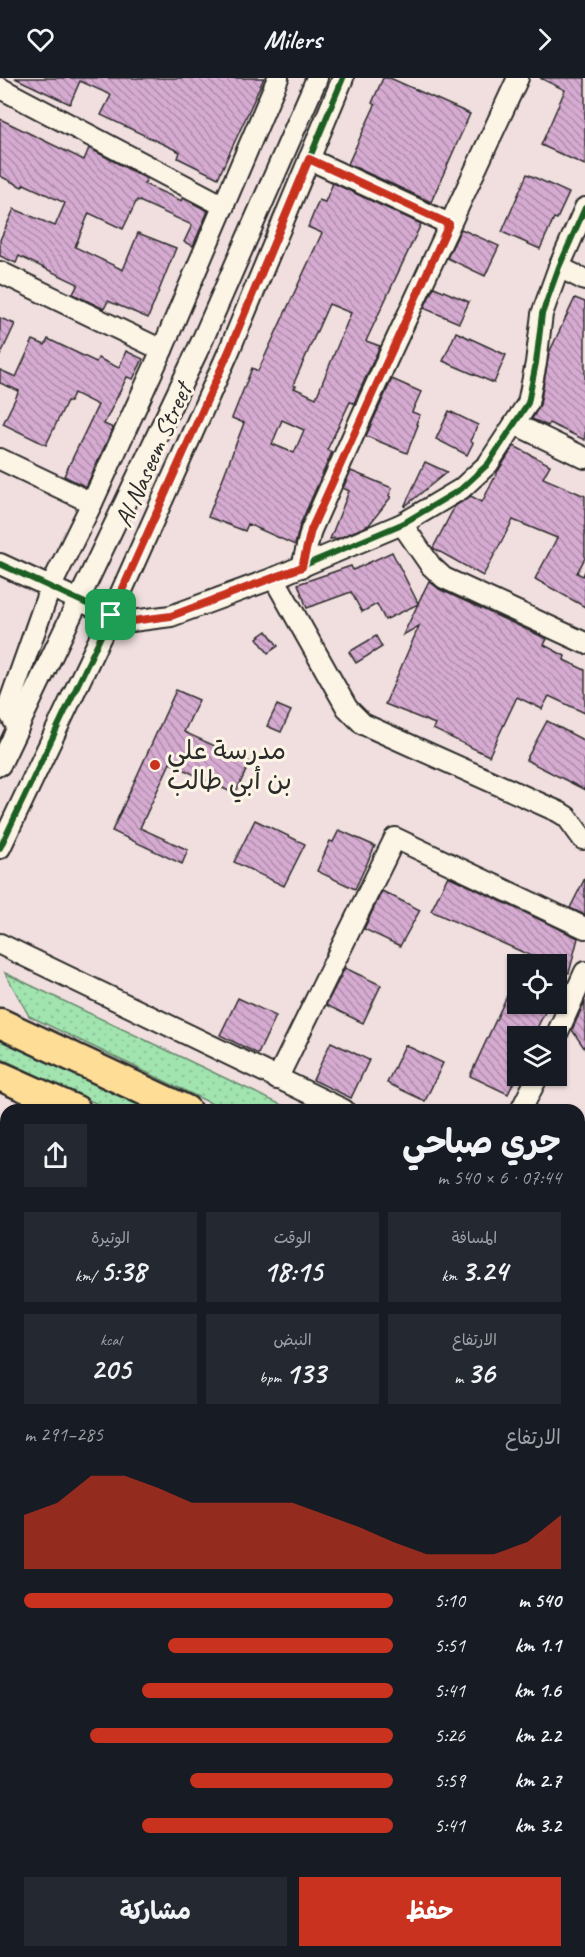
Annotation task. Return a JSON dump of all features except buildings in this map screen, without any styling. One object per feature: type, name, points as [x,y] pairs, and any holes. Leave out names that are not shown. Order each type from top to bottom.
[{"type":"highway","points":[[0,1023],[173,1104]]},
{"type":"highway","points":[[0,1076],[63,1104]]},
{"type":"street","points":[[18,728],[10,714],[11,696],[50,588],[92,503],[162,350],[278,78]]},
{"type":"street","name":"Al Naseem Street","points":[[0,765],[202,341],[317,78]]},
{"type":"street","name":"Al Naseem Street","points":[[0,848],[111,615],[229,351],[343,78]]},
{"type":"street","points":[[302,567],[311,530],[449,224],[518,78]]},
{"type":"street","points":[[0,88],[224,206]]},
{"type":"street","points":[[309,159],[449,224]]},
{"type":"street","points":[[0,564],[111,615],[132,621],[171,616],[302,567],[402,524],[461,489],[488,464],[528,404],[542,314],[559,267],[585,208]]},
{"type":"street","points":[[559,267],[585,280]]},
{"type":"street","points":[[0,272],[162,350]]},
{"type":"street","points":[[515,424],[585,458]]},
{"type":"street","points":[[0,459],[92,503]]},
{"type":"street","points":[[402,524],[431,566],[444,578],[585,643]]},
{"type":"street","points":[[274,578],[347,708],[363,724],[559,812],[567,817],[583,839]]},
{"type":"street","points":[[277,1079],[394,838],[585,928]]},
{"type":"street","points":[[0,944],[331,1104]]},
{"type":"street","points":[[561,1026],[585,972]]},
{"type":"street","points":[[524,1104],[533,1086]]},
{"type":"green space","points":[[5,973],[279,1104],[212,1104],[29,1016]]},
{"type":"green space","points":[[0,1038],[144,1104],[97,1104],[0,1058]]},
{"type":"cycle path","points":[[0,848],[111,615],[229,351],[343,78]]},
{"type":"cycle path","points":[[0,564],[111,615],[132,621],[171,616],[274,578],[402,524],[461,489],[488,464],[528,403],[542,314],[559,267],[585,208]]},
{"type":"place","name":"مدرسة علي بن أبي طالب","points":[[155,765]]},
{"type":"route","points":[[309,159],[449,224],[311,530],[302,567],[171,616],[132,621],[111,615],[229,351],[309,159]]}]
